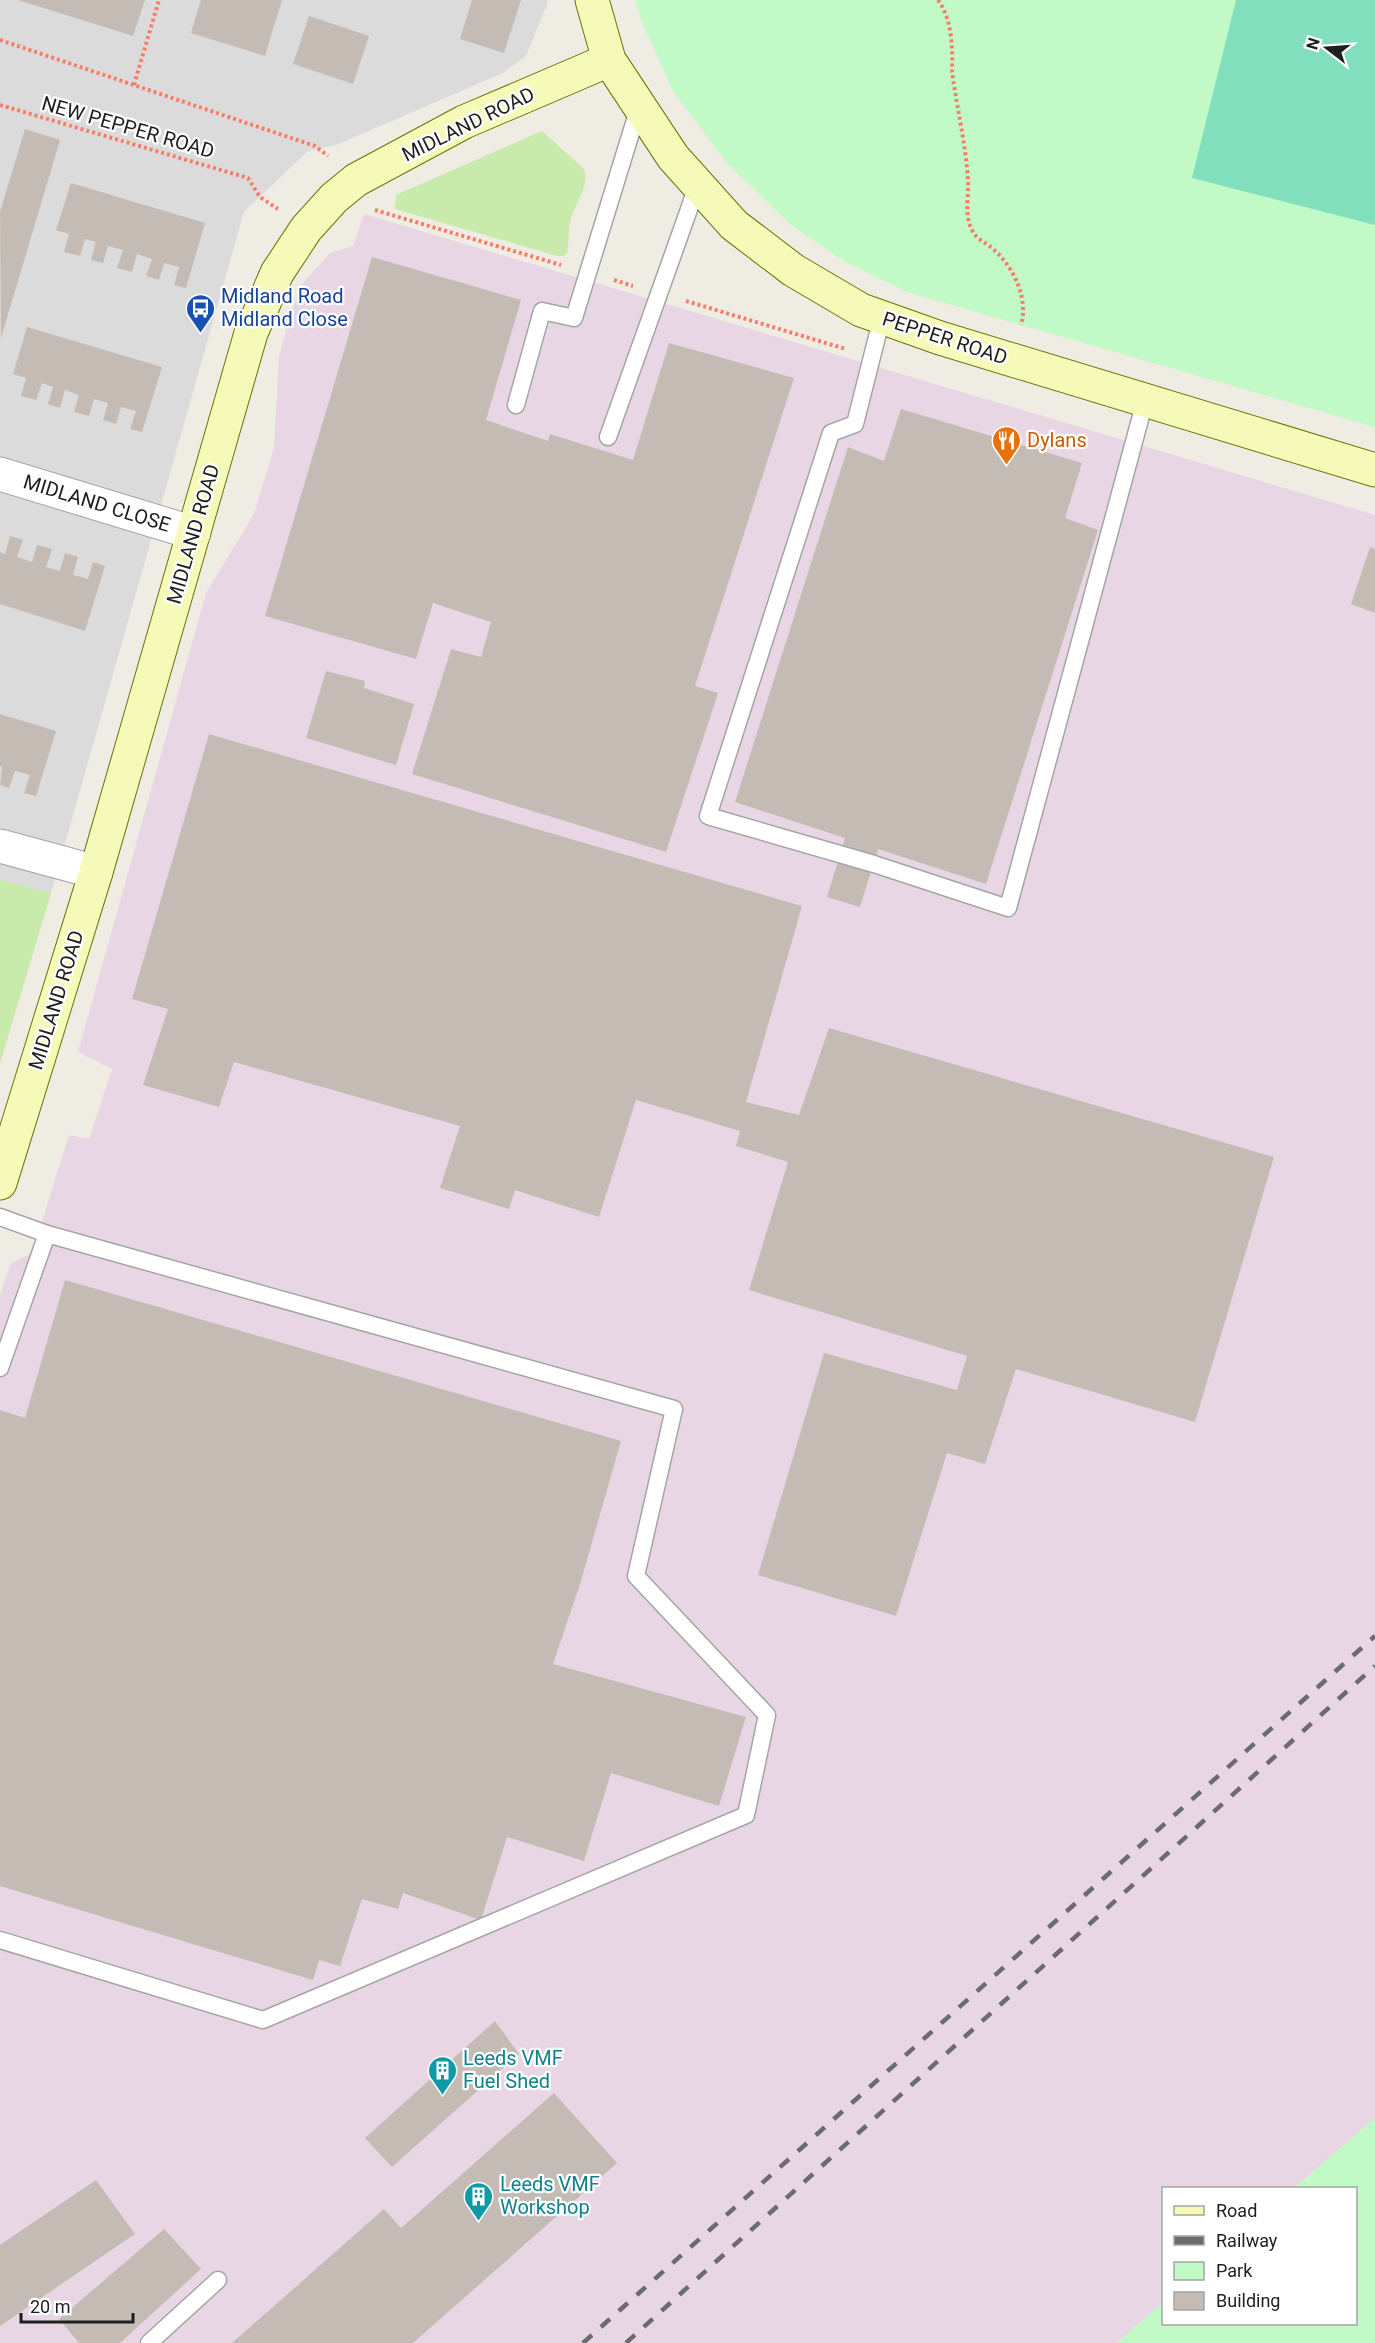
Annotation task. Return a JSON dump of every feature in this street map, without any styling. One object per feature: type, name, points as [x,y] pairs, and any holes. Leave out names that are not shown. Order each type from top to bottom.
[{"type":"street","name":"PEPPER ROAD","points":[[592,0],[609,60],[673,157],[734,225],[793,270],[861,310],[940,339],[1375,470]]},
{"type":"street","name":"MIDLAND ROAD","points":[[0,1183],[96,872],[251,333],[277,273],[306,229],[334,198],[356,180],[464,122],[609,60]]},
{"type":"street","name":"MIDLAND CLOSE","points":[[0,474],[194,533]]},
{"type":"street","points":[[0,846],[96,872]]},
{"type":"lane","points":[[516,405],[542,311],[574,318],[640,106]]},
{"type":"lane","points":[[608,437],[698,184]]},
{"type":"lane","points":[[882,317],[855,424],[831,433],[708,816],[874,864],[1008,908],[1145,401]]},
{"type":"lane","points":[[0,1217],[47,1234],[674,1409],[636,1576],[767,1715],[746,1815],[263,2020],[0,1940]]},
{"type":"lane","points":[[0,1368],[47,1234]]},
{"type":"lane","points":[[149,2343],[218,2280]]},
{"type":"path","points":[[134,85],[159,0]]},
{"type":"path","points":[[938,0],[949,27],[952,72],[968,180],[967,220],[978,238],[1003,257],[1015,276],[1023,303],[1024,315],[1010,360]]},
{"type":"path","points":[[0,40],[315,146],[356,180]]},
{"type":"path","name":"NEW PEPPER ROAD","points":[[0,105],[248,178],[260,197]]},
{"type":"shaded area","points":[[0,0],[547,0],[548,2],[526,56],[503,73],[336,145],[308,151],[244,212],[51,893],[0,1063]]},
{"type":"shaded area","points":[[364,214],[1375,515],[1375,2118],[1295,2187],[1162,2187],[1162,2303],[1117,2343],[0,2343],[0,1295],[11,1263],[32,1253],[69,1135],[89,1139],[112,1069],[78,1052],[206,593],[254,514],[274,448],[279,357],[290,315],[303,283],[330,253],[353,246]]},
{"type":"green space","points":[[635,0],[1375,0],[1375,427],[907,292],[845,262],[790,224],[727,163],[673,91],[642,22]]},
{"type":"green space","points":[[1236,0],[1375,0],[1375,225],[1192,178]]},
{"type":"green space","points":[[542,131],[584,169],[584,189],[571,219],[567,253],[563,256],[395,209],[396,195]]},
{"type":"green space","points":[[0,880],[51,893],[0,1063]]},
{"type":"green space","points":[[1375,2118],[1375,2343],[1117,2343],[1162,2303],[1162,2325],[1357,2325],[1357,2187],[1295,2187]]},
{"type":"building","points":[[18,0],[145,0],[133,36]]},
{"type":"building","points":[[201,0],[282,0],[265,56],[191,33]]},
{"type":"building","points":[[472,0],[521,0],[504,53],[460,39]]},
{"type":"building","points":[[309,16],[369,36],[353,84],[293,64]]},
{"type":"building","points":[[25,129],[60,140],[1,338],[0,212]]},
{"type":"building","points":[[71,183],[205,223],[186,288],[174,285],[179,267],[164,263],[159,280],[146,276],[152,259],[137,254],[132,272],[117,268],[123,250],[108,246],[103,263],[91,260],[96,242],[85,239],[80,256],[64,252],[69,234],[56,230]]},
{"type":"building","points":[[372,257],[521,300],[486,420],[548,441],[550,434],[633,460],[669,343],[794,378],[695,686],[718,693],[666,852],[412,774],[451,649],[481,657],[491,622],[433,603],[416,659],[265,616]]},
{"type":"building","points":[[27,327],[162,367],[142,432],[130,429],[136,411],[121,407],[116,424],[103,420],[108,403],[94,399],[89,416],[74,412],[79,395],[65,390],[60,408],[48,404],[53,387],[42,383],[36,400],[21,396],[26,378],[13,374]]},
{"type":"building","points":[[901,409],[1082,463],[1065,518],[1098,530],[986,884],[878,849],[860,907],[827,897],[845,838],[735,802],[848,447],[884,461]]},
{"type":"building","points":[[10,536],[23,540],[17,557],[32,562],[37,545],[52,549],[46,567],[60,571],[65,553],[78,557],[73,575],[88,579],[93,562],[105,566],[85,631],[0,604],[0,552],[5,554]]},
{"type":"building","points":[[1370,547],[1375,549],[1375,613],[1351,604]]},
{"type":"building","points":[[326,671],[365,681],[364,688],[414,704],[396,765],[306,738]]},
{"type":"building","points":[[0,714],[56,731],[36,796],[24,793],[30,775],[15,771],[9,788],[0,785],[2,767],[0,766]]},
{"type":"building","points":[[209,734],[802,906],[746,1102],[799,1115],[829,1028],[1274,1157],[1195,1422],[1016,1369],[985,1464],[947,1453],[896,1616],[758,1575],[824,1353],[957,1390],[967,1356],[749,1290],[788,1162],[736,1146],[740,1131],[636,1100],[599,1217],[515,1190],[509,1209],[440,1188],[460,1126],[234,1062],[219,1107],[143,1085],[168,1009],[132,999]]},
{"type":"building","points":[[65,1280],[621,1441],[581,1581],[553,1664],[746,1717],[719,1806],[611,1773],[584,1861],[507,1837],[481,1920],[403,1893],[398,1909],[362,1899],[340,1966],[319,1960],[313,1980],[0,1886],[0,1410],[25,1418]]},
{"type":"building","name":"Leeds VMF Fuel Shed","points":[[495,2021],[519,2054],[392,2167],[365,2138]]},
{"type":"building","name":"Leeds VMF Workshop","points":[[554,2093],[617,2163],[413,2343],[232,2343],[384,2209],[401,2228]]},
{"type":"building","points":[[96,2180],[135,2234],[0,2326],[0,2245]]},
{"type":"building","points":[[164,2229],[201,2269],[120,2343],[79,2343],[59,2319]]},
{"type":"railway","points":[[583,2343],[1375,1636]]},
{"type":"railway","points":[[626,2343],[1375,1666]]},
{"type":"place","name":"Midland Road Midland Close","points":[[200,334]]},
{"type":"place","name":"Dylans","points":[[1006,466]]},
{"type":"place","name":"Leeds VMF Fuel Shed","points":[[442,2096]]},
{"type":"place","name":"Leeds VMF Workshop","points":[[479,2222]]}]
